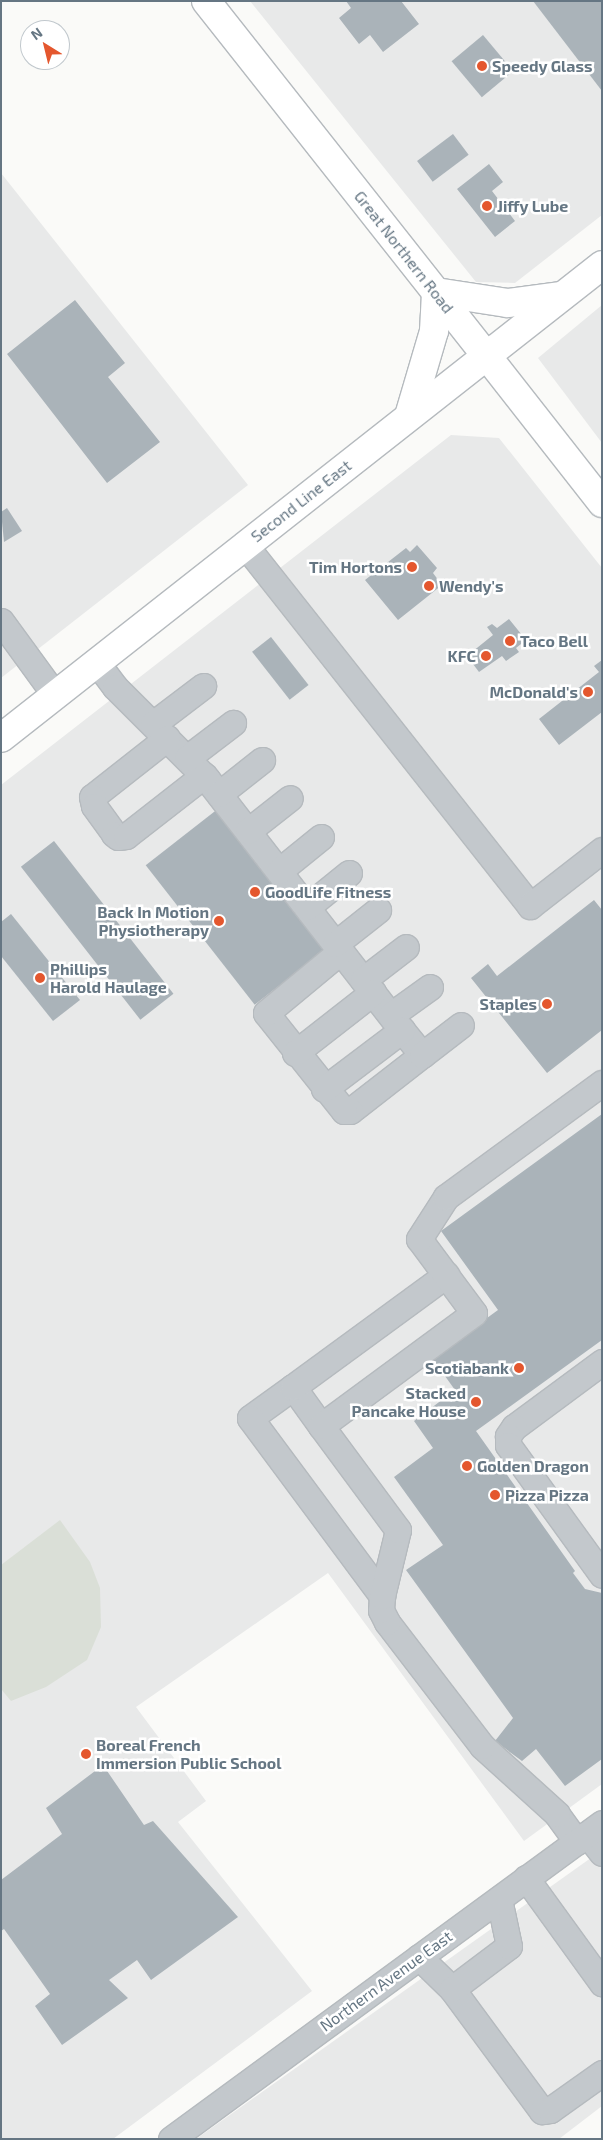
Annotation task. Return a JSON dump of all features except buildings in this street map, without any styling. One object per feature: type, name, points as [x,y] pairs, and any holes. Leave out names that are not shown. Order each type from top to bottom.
[{"type":"main road","name":"Great Northern Road","points":[[206,1],[602,503]]},
{"type":"main road","name":"Second Line East","points":[[1,738],[602,265]]},
{"type":"main road","points":[[409,416],[434,331],[436,292],[508,303],[563,295]]},
{"type":"street","points":[[245,545],[530,906],[602,850]]},
{"type":"street","points":[[1,621],[55,695]]},
{"type":"street","points":[[96,663],[203,776],[248,830],[422,1055]]},
{"type":"street","points":[[203,686],[92,797],[94,806],[114,834],[118,837],[126,836],[203,776],[233,723]]},
{"type":"street","points":[[203,776],[262,760]]},
{"type":"street","points":[[248,830],[290,798]]},
{"type":"street","points":[[279,871],[322,837]]},
{"type":"street","points":[[307,907],[349,873]]},
{"type":"street","points":[[378,910],[266,1013],[341,1110],[350,1111],[461,1025]]},
{"type":"street","points":[[295,1052],[368,986],[406,947]]},
{"type":"street","points":[[324,1089],[397,1022],[430,987]]},
{"type":"street","points":[[321,1426],[474,1313],[419,1238],[446,1197],[602,1083]]},
{"type":"street","points":[[382,1596],[250,1418],[446,1275]]},
{"type":"street","points":[[602,1362],[514,1426],[508,1445],[602,1575]]},
{"type":"street","points":[[293,1388],[398,1530],[382,1596],[381,1610],[387,1622],[482,1746],[557,1814],[592,1838]]},
{"type":"street","name":"Northern Avenue East","points":[[171,2139],[526,1878],[592,1838]]},
{"type":"street","points":[[526,1878],[602,1983]]},
{"type":"street","points":[[452,1989],[509,1946],[499,1899]]},
{"type":"street","points":[[419,1957],[452,1989],[542,2111],[550,2110],[602,2073]]},
{"type":"shaded area","points":[[250,1],[602,1],[602,215],[515,283],[476,282]]},
{"type":"shaded area","points":[[1,173],[248,485],[1,678]]},
{"type":"shaded area","points":[[602,305],[602,443],[538,358]]},
{"type":"shaded area","points":[[451,435],[499,438],[602,568],[602,1784],[524,1841],[328,1573],[136,1707],[206,1801],[178,1822],[312,1991],[113,2139],[1,2139],[1,785]]},
{"type":"shaded area","points":[[60,1520],[90,1562],[100,1588],[101,1627],[87,1660],[46,1687],[11,1701],[1,1689],[1,1565]]},
{"type":"shaded area","points":[[602,1850],[602,2106],[559,2139],[196,2139]]},
{"type":"place","name":"Speedy Glass","points":[[482,66]]},
{"type":"place","name":"Jiffy Lube","points":[[487,206]]},
{"type":"place","name":"Tim Hortons","points":[[412,567]]},
{"type":"place","name":"Wendy's","points":[[429,586]]},
{"type":"place","name":"Taco Bell","points":[[510,641]]},
{"type":"place","name":"KFC","points":[[486,656]]},
{"type":"place","name":"McDonald's","points":[[588,692]]},
{"type":"place","name":"GoodLife Fitness","points":[[255,892]]},
{"type":"place","name":"Back In Motion Physiotherapy","points":[[219,921]]},
{"type":"place","name":"Phillips Harold Haulage","points":[[40,978]]},
{"type":"place","name":"Staples","points":[[547,1004]]},
{"type":"place","name":"Scotiabank","points":[[519,1368]]},
{"type":"place","name":"Stacked Pancake House","points":[[476,1402]]},
{"type":"place","name":"Golden Dragon","points":[[467,1466]]},
{"type":"place","name":"Pizza Pizza","points":[[495,1495]]},
{"type":"place","name":"Boreal French Immersion Public School","points":[[86,1754]]}]
